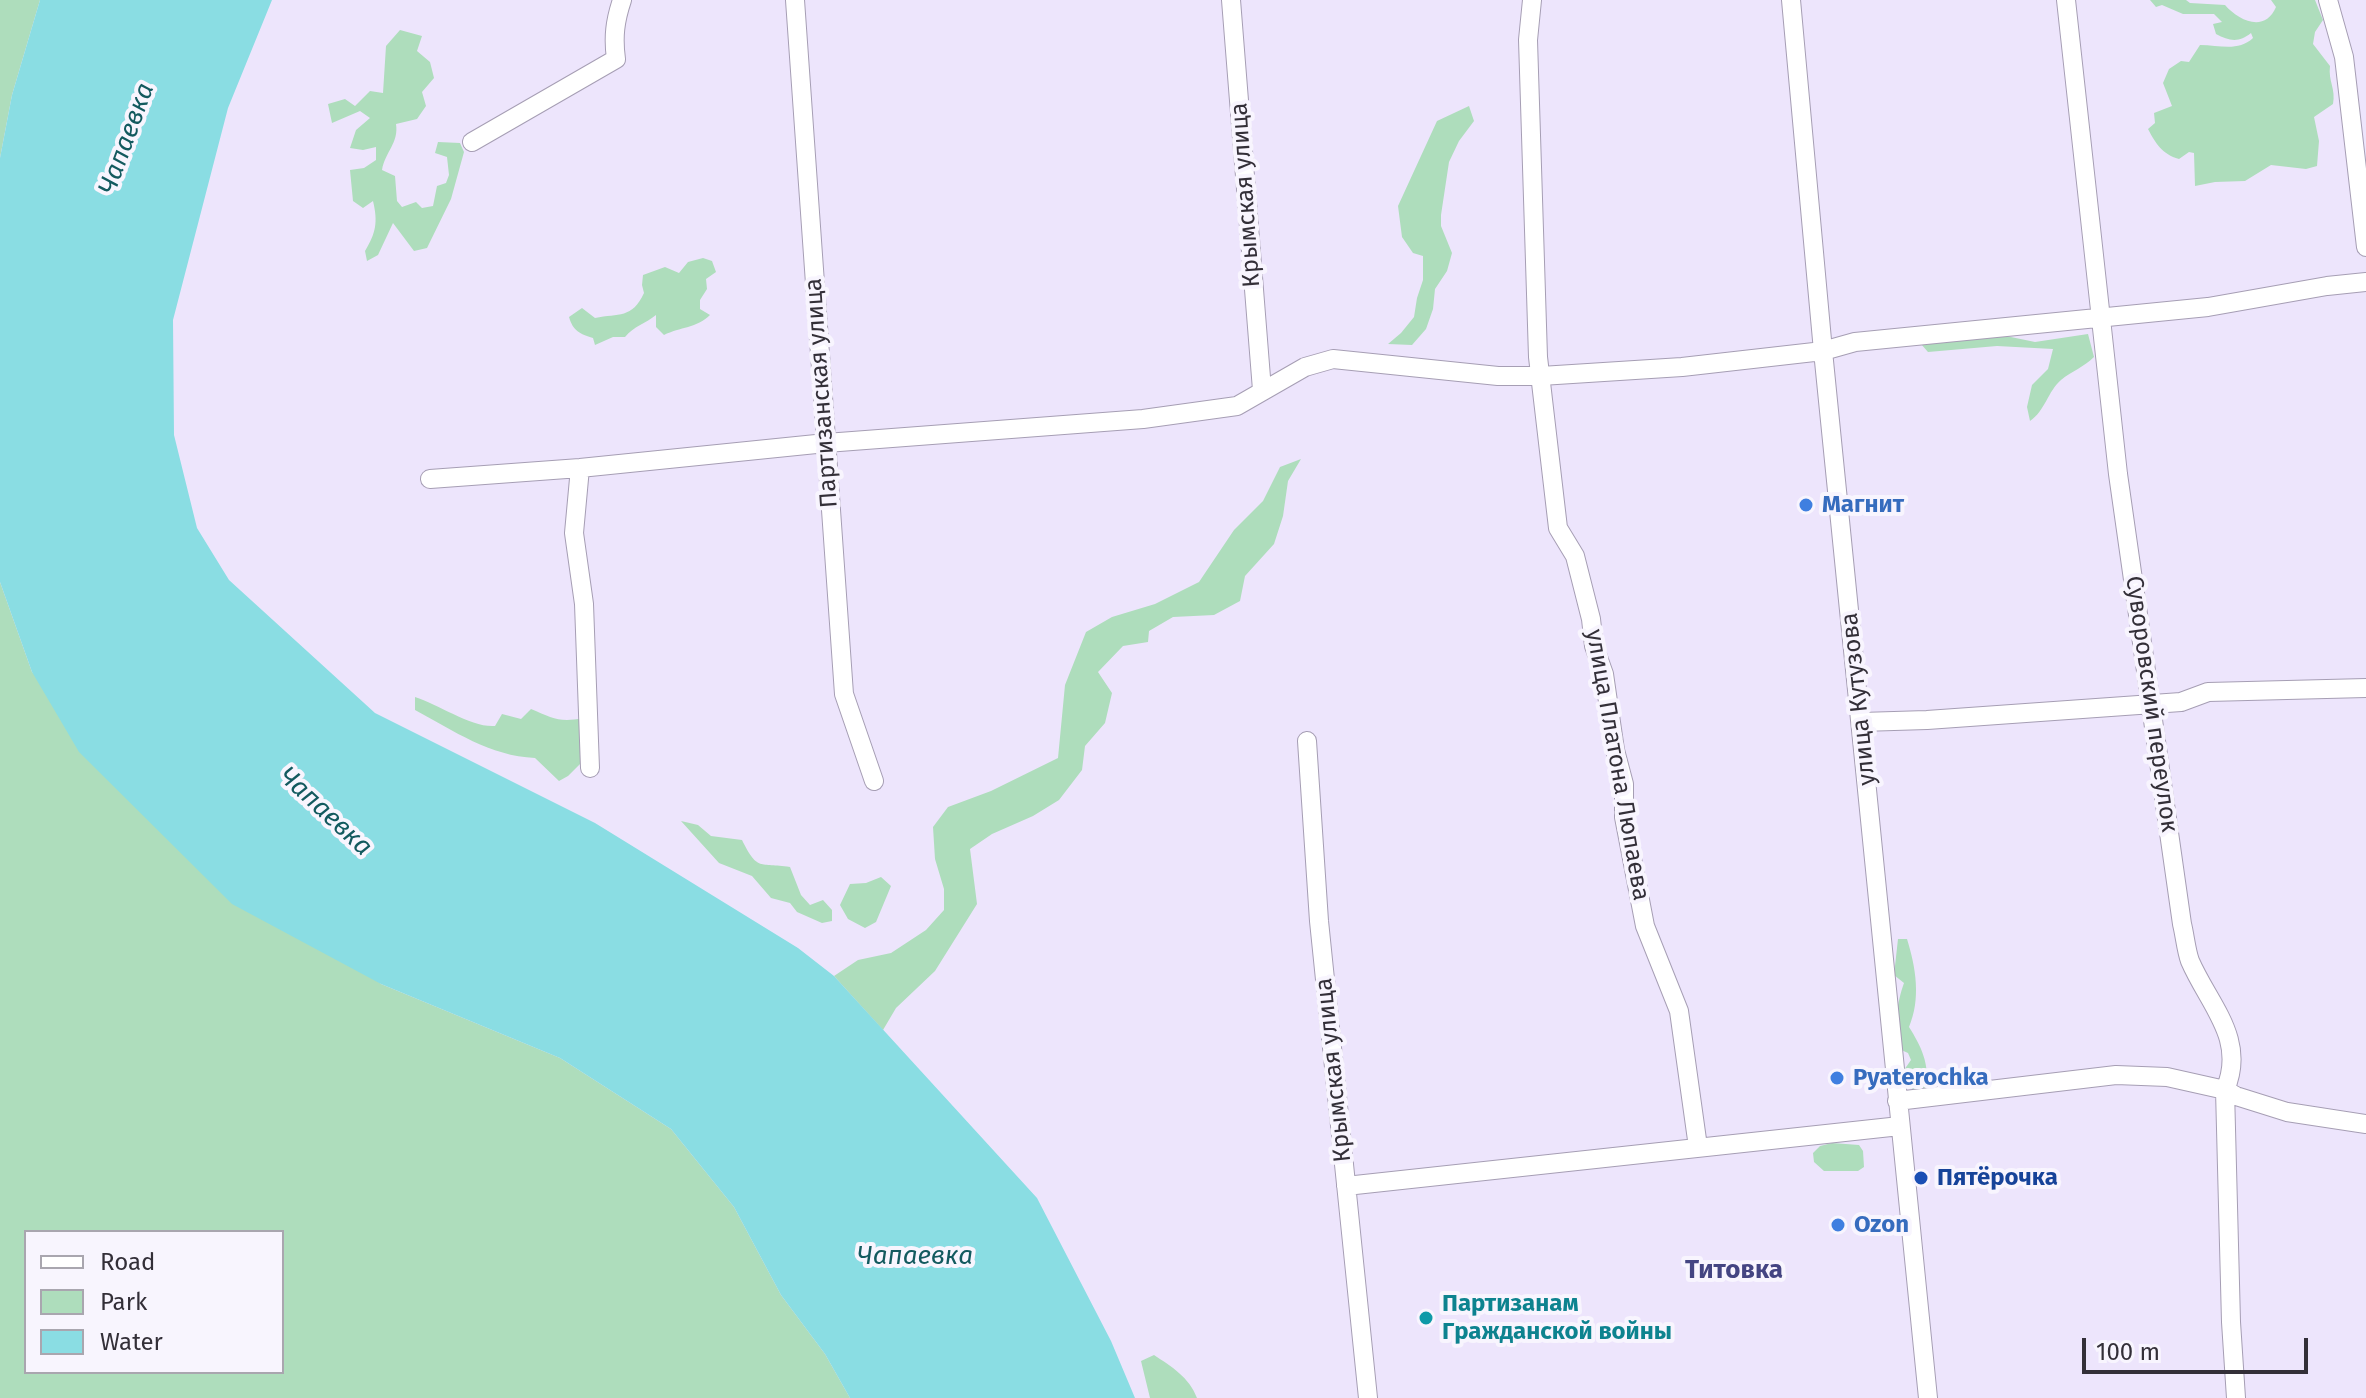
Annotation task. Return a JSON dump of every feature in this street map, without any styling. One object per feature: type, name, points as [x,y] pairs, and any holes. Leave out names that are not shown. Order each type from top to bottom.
[{"type":"street","points":[[472,142],[616,59],[613,41],[615,21],[622,0]]},
{"type":"street","name":"Партизанская улица","points":[[795,0],[844,694],[874,781]]},
{"type":"street","name":"Крымская улица","points":[[1231,0],[1262,390]]},
{"type":"street","name":"улица Платона Люпаева","points":[[1532,0],[1528,40],[1537,341],[1541,399],[1558,528],[1575,556],[1591,619],[1594,646],[1604,674],[1615,750],[1624,784],[1624,817],[1645,926],[1679,1011],[1698,1147]]},
{"type":"street","name":"улица Кутузова","points":[[1791,0],[1928,1398]]},
{"type":"street","name":"Суворовский переулок","points":[[2066,0],[2118,474],[2182,924],[2190,960],[2216,1007],[2232,1054],[2233,1072],[2225,1090],[2236,1398]]},
{"type":"street","points":[[2328,0],[2344,57],[2366,247]]},
{"type":"street","points":[[430,479],[580,468],[826,443],[1143,419],[1237,406],[1305,367],[1333,359],[1498,376],[1682,367],[1823,351],[1855,342],[2208,307],[2366,282]]},
{"type":"street","points":[[580,468],[574,533],[584,604],[590,768]]},
{"type":"street","points":[[1861,722],[2181,702],[2208,692],[2366,688]]},
{"type":"street","name":"Крымская улица","points":[[1307,741],[1319,921],[1368,1398]]},
{"type":"street","points":[[1897,1101],[2116,1075],[2167,1077],[2225,1090],[2287,1112],[2366,1124]]},
{"type":"street","points":[[1346,1186],[1900,1126]]},
{"type":"green space","points":[[0,0],[40,0],[12,95],[0,158]]},
{"type":"green space","points":[[2150,0],[2225,5],[2244,20],[2259,22],[2271,15],[2276,7],[2271,0],[2315,0],[2323,20],[2315,32],[2313,44],[2330,66],[2334,99],[2333,104],[2314,117],[2319,141],[2317,166],[2306,169],[2271,165],[2245,181],[2195,186],[2194,153],[2189,152],[2179,159],[2168,154],[2148,129],[2155,123],[2154,113],[2172,106],[2163,83],[2169,69],[2181,61],[2189,62],[2200,45],[2228,47],[2241,45],[2253,38],[2251,33],[2238,40],[2225,38],[2216,34],[2213,24],[2222,22],[2214,14],[2183,14],[2162,5],[2156,7]]},
{"type":"green space","points":[[400,30],[422,36],[417,51],[430,62],[434,78],[422,92],[426,106],[417,119],[396,124],[396,137],[382,170],[395,176],[397,201],[402,207],[416,202],[422,208],[433,206],[437,186],[446,183],[449,175],[447,157],[435,153],[438,142],[460,143],[464,152],[451,199],[427,248],[414,251],[393,223],[378,255],[367,261],[365,251],[375,227],[375,208],[373,201],[363,208],[353,201],[350,170],[364,168],[376,160],[376,147],[363,150],[350,148],[356,130],[370,118],[360,111],[332,123],[328,104],[345,99],[355,106],[370,91],[383,93],[386,46]]},
{"type":"green space","points":[[1469,106],[1474,121],[1449,162],[1441,215],[1441,226],[1452,253],[1447,271],[1435,289],[1433,309],[1426,329],[1412,345],[1388,344],[1414,317],[1423,280],[1423,256],[1413,253],[1402,237],[1398,206],[1437,121]]},
{"type":"green space","points":[[703,258],[712,261],[716,272],[706,279],[707,289],[700,300],[700,309],[710,315],[700,322],[664,335],[656,327],[656,315],[625,337],[613,337],[595,345],[593,338],[573,326],[569,317],[582,308],[595,318],[630,311],[644,293],[643,275],[665,267],[679,273],[688,262]]},
{"type":"green space","points":[[2088,334],[2094,357],[2061,380],[2030,421],[2027,407],[2032,385],[2048,369],[2053,349],[1997,346],[1928,352],[1921,344],[2006,336],[2035,342]]},
{"type":"green space","points":[[1301,459],[1288,481],[1283,516],[1274,544],[1245,576],[1240,601],[1214,615],[1173,617],[1149,631],[1148,642],[1123,646],[1098,672],[1112,693],[1105,723],[1085,746],[1082,770],[1059,800],[1033,816],[992,834],[970,849],[977,904],[935,971],[896,1008],[883,1030],[834,976],[858,960],[891,953],[926,930],[944,910],[944,889],[935,859],[933,827],[948,807],[991,791],[1058,758],[1065,685],[1086,632],[1112,617],[1155,604],[1199,582],[1234,530],[1263,501],[1280,467]]},
{"type":"green space","points":[[0,582],[32,672],[381,984],[560,1058],[671,1129],[734,1207],[781,1295],[825,1354],[850,1398],[0,1398]]},
{"type":"green space","points":[[415,697],[486,726],[495,726],[502,714],[521,719],[531,709],[556,719],[583,718],[583,761],[559,781],[535,758],[503,753],[488,747],[415,710]]},
{"type":"green space","points":[[681,821],[698,825],[711,836],[742,840],[760,864],[790,867],[801,895],[810,905],[823,900],[832,910],[832,921],[822,923],[797,912],[790,903],[771,898],[752,876],[719,863]]},
{"type":"green space","points":[[881,877],[891,886],[876,922],[865,928],[848,919],[840,905],[850,884],[866,883]]},
{"type":"green space","points":[[1898,939],[1907,939],[1913,961],[1916,994],[1909,1027],[1921,1048],[1927,1071],[1926,1088],[1916,1091],[1906,1084],[1904,1070],[1911,1060],[1908,1053],[1899,1049],[1896,1033],[1899,999],[1904,983],[1894,975]]},
{"type":"green space","points":[[1832,1143],[1859,1145],[1863,1151],[1864,1167],[1858,1171],[1824,1171],[1814,1162],[1813,1153],[1820,1146]]},
{"type":"green space","points":[[1154,1355],[1185,1378],[1197,1398],[1150,1398],[1141,1361]]},
{"type":"water","name":"Чапаевка","points":[[40,0],[272,0],[228,108],[173,320],[174,435],[197,528],[229,580],[375,713],[595,823],[798,948],[834,976],[1037,1198],[1111,1341],[1135,1398],[850,1398],[825,1354],[781,1295],[734,1207],[671,1129],[560,1058],[381,984],[232,904],[79,752],[32,672],[0,582],[0,158],[12,95]]},
{"type":"place","name":"Магнит","points":[[1806,505]]},
{"type":"place","name":"Pyaterochka","points":[[1837,1078]]},
{"type":"place","name":"Пятёрочка","points":[[1921,1178]]},
{"type":"place","name":"Ozon","points":[[1838,1225]]},
{"type":"place","name":"Партизанам Гражданской войны","points":[[1426,1318]]},
{"type":"district","name":"Титовка","points":[[1734,1271]]}]
